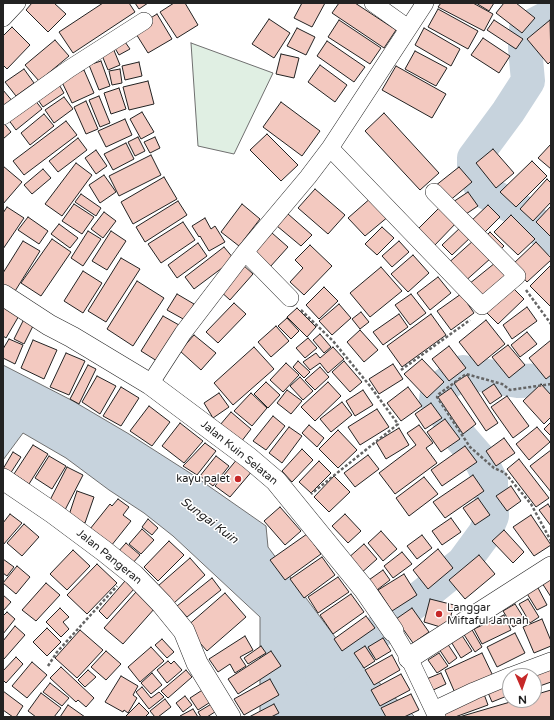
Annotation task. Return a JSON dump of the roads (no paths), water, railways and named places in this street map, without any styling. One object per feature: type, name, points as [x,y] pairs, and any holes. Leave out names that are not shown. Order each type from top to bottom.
[{"type":"street","points":[[3,18],[17,3]]},
{"type":"street","points":[[373,3],[408,28]]},
{"type":"street","points":[[150,384],[183,333],[245,252],[308,177],[330,148],[425,3]]},
{"type":"street","points":[[3,116],[69,69],[144,21]]},
{"type":"street","points":[[330,148],[482,306],[517,276],[434,192]]},
{"type":"street","points":[[245,252],[290,298]]},
{"type":"street","name":"Jalan Kuin Selatan","points":[[3,295],[49,325],[72,337],[150,384],[249,458],[276,482],[297,506],[381,612],[409,658],[435,714]]},
{"type":"street","name":"Jalan Pangeran","points":[[3,479],[53,513],[134,575],[162,604],[184,631],[197,663],[230,717]]},
{"type":"street","points":[[409,658],[551,567]]},
{"type":"street","points":[[532,668],[551,661]]},
{"type":"street","points":[[435,714],[474,691],[502,680]]},
{"type":"water","name":"Sungai Kuin","points":[[3,365],[73,401],[129,434],[190,473],[266,526],[268,547],[344,649],[415,717],[260,717],[260,617],[173,536],[144,513],[109,490],[66,458],[23,433],[3,460]]},
{"type":"waterway","points":[[551,16],[526,29],[525,48],[528,81],[508,112],[474,158],[474,170],[482,190],[522,212],[551,238]]},
{"type":"waterway","points":[[322,677],[463,563],[485,533],[492,516],[491,481],[481,461],[461,438],[436,400],[437,393],[442,387],[463,372],[518,381],[551,380]]},
{"type":"place","name":"kayu palet","points":[[238,479]]},
{"type":"place","name":"Langgar Miftaful Jannah","points":[[439,614]]}]
